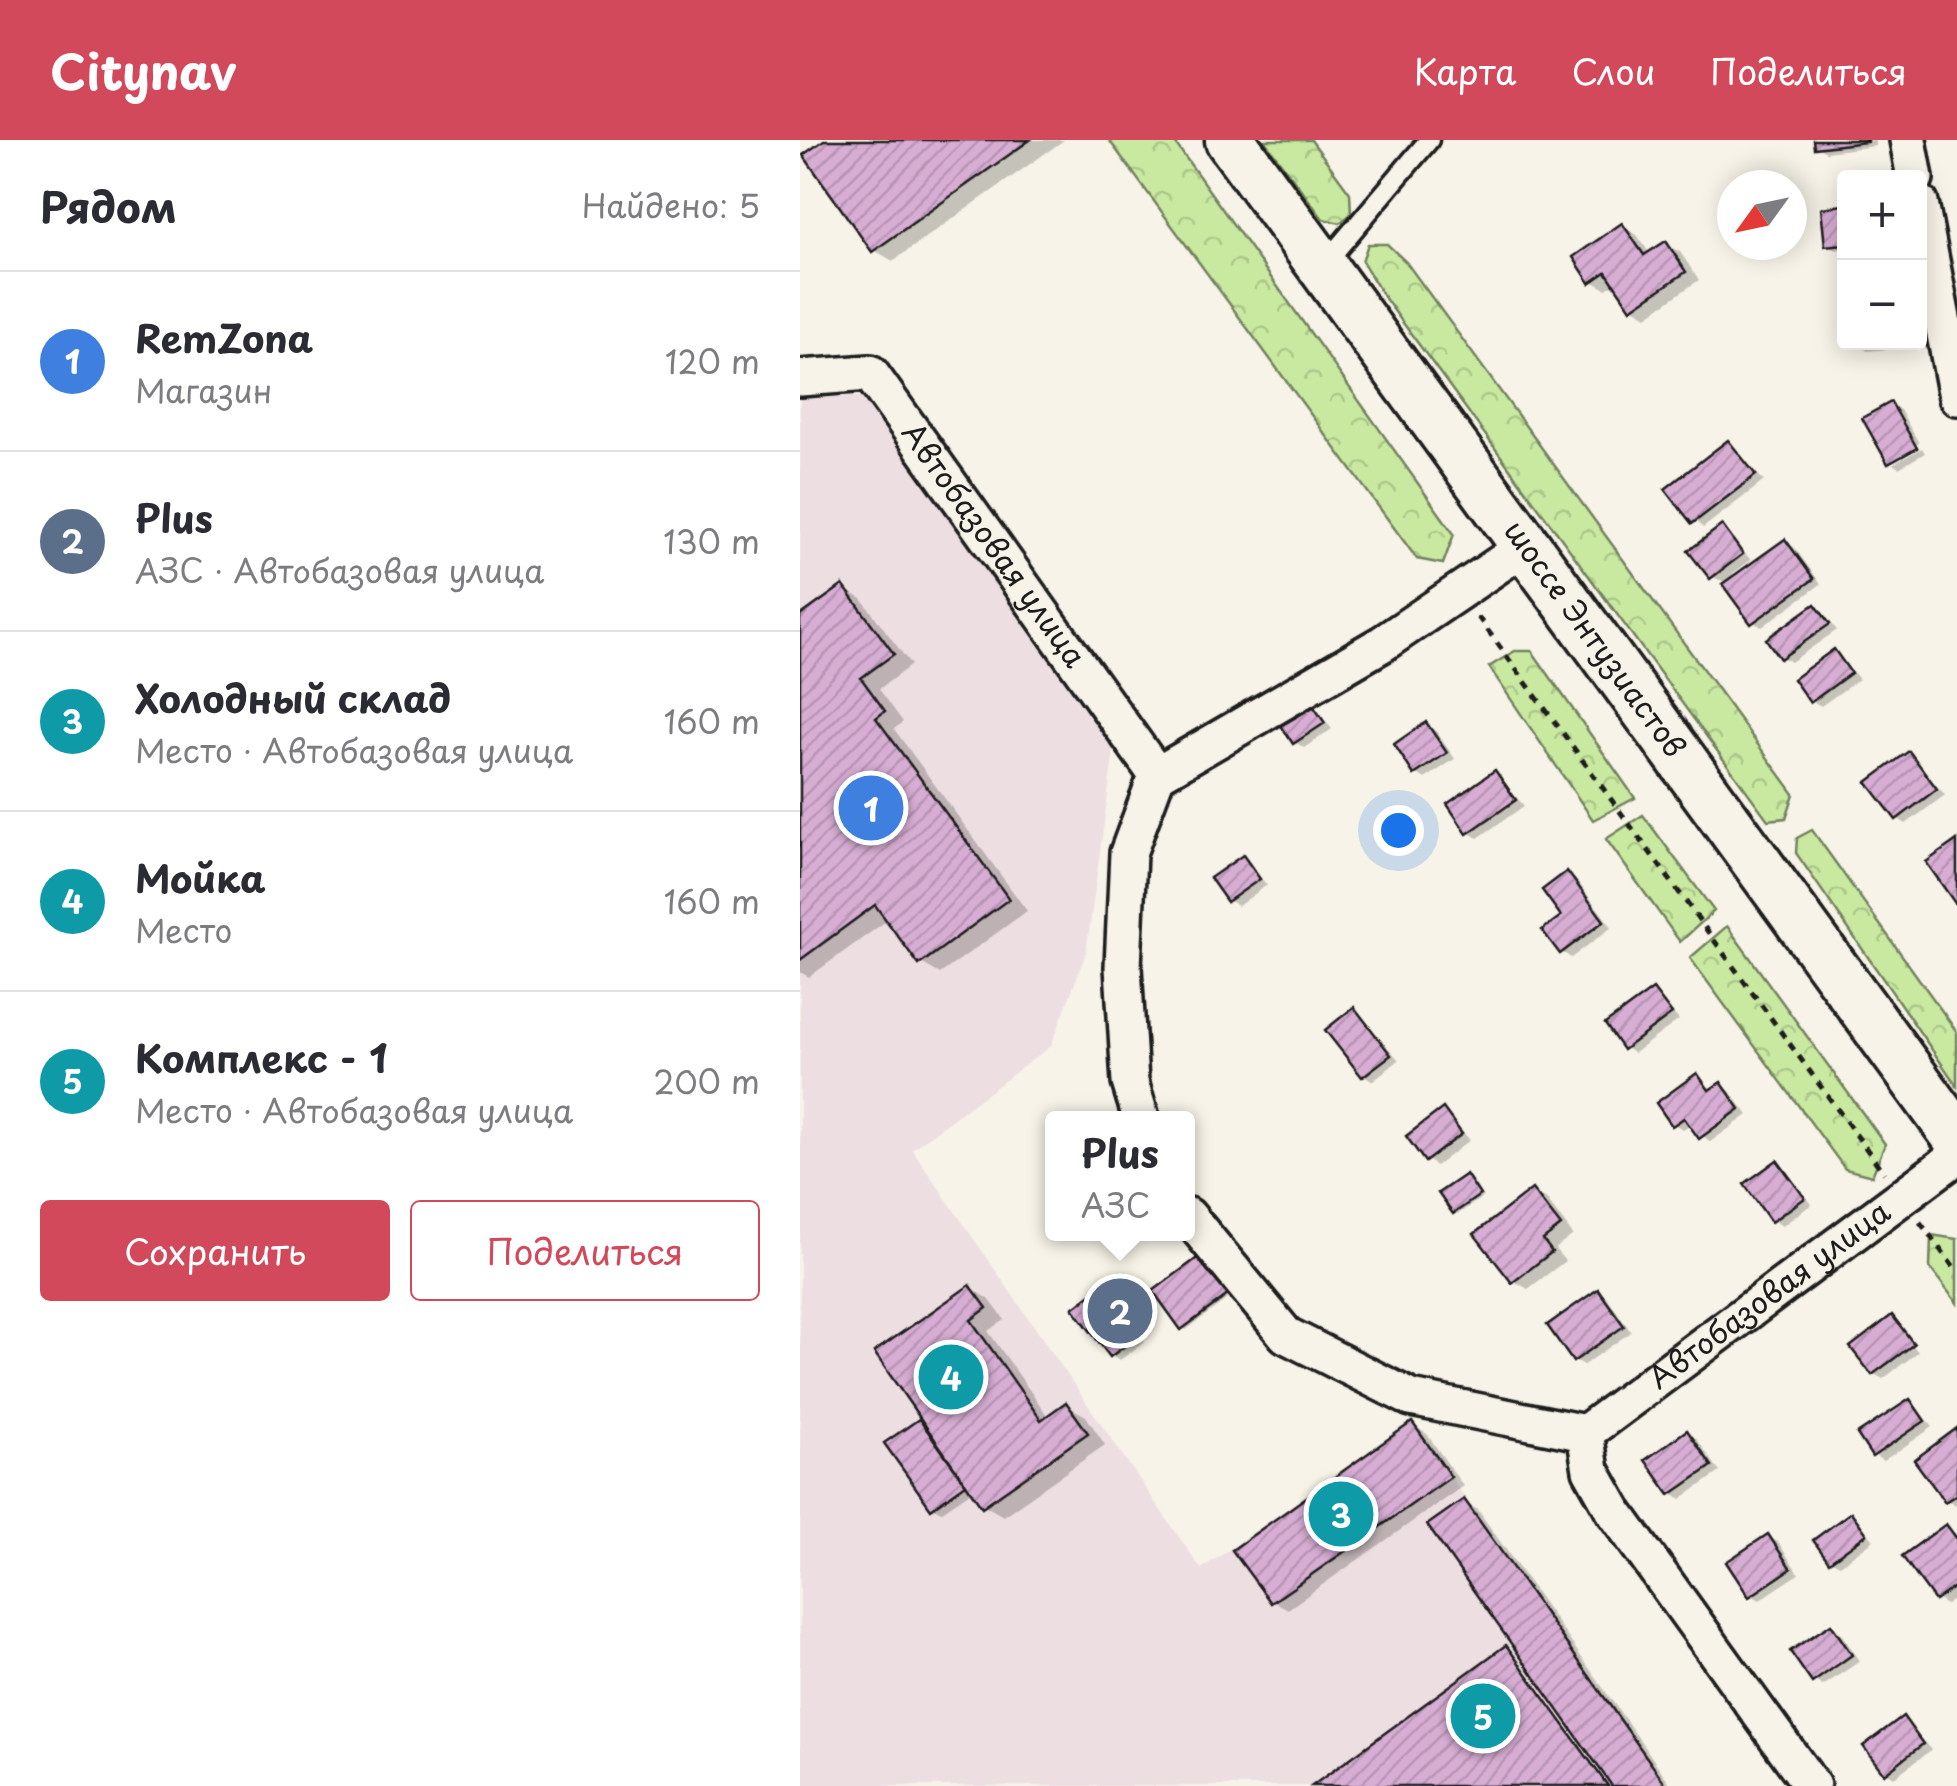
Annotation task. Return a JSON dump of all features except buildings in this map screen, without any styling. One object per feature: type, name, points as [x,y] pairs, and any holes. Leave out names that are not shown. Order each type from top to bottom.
[{"type":"main road","name":"шоссе Энтузиастов","points":[[1230,140],[1957,1137]]},
{"type":"street","points":[[1908,140],[1914,170]]},
{"type":"street","points":[[1927,240],[1957,397]]},
{"type":"street","name":"Автобазовая улица","points":[[800,378],[870,372],[1157,774]]},
{"type":"street","points":[[1139,1111],[1130,1082],[1122,968],[1128,854],[1157,774],[1461,594],[1526,546]]},
{"type":"street","name":"Автобазовая улица","points":[[1585,1433],[1957,1156]]},
{"type":"street","points":[[1195,1224],[1286,1335],[1411,1398],[1585,1433],[1591,1470],[1614,1511],[1812,1786]]},
{"type":"lane","points":[[1327,273],[1337,249],[1429,140]]},
{"type":"path","points":[[1461,594],[1957,1272]]},
{"type":"shaded area","points":[[800,397],[864,397],[1114,750],[1086,953],[1051,1046],[912,1149],[1201,1569],[1412,1422],[1666,1786],[800,1786]]},
{"type":"green space","points":[[1109,140],[1173,140],[1454,534],[1443,564],[1417,559]]},
{"type":"green space","points":[[1264,140],[1311,140],[1350,193],[1351,214],[1340,223],[1323,219]]},
{"type":"green space","points":[[1368,244],[1387,244],[1406,262],[1794,794],[1786,818],[1768,820],[1384,297],[1362,261]]},
{"type":"green space","points":[[1515,651],[1532,651],[1635,798],[1593,820],[1489,667]]},
{"type":"green space","points":[[1643,815],[1714,911],[1680,942],[1606,839]]},
{"type":"green space","points":[[1812,830],[1957,1032],[1957,1086],[1796,853],[1797,838]]},
{"type":"green space","points":[[1727,926],[1885,1144],[1872,1176],[1845,1169],[1690,958]]},
{"type":"green space","points":[[1931,1235],[1957,1239],[1957,1303],[1930,1268]]},
{"type":"place","name":"RemZona","points":[[871,808]]},
{"type":"place","name":"Plus","points":[[1120,1311]]},
{"type":"place","name":"Мойка","points":[[951,1377]]},
{"type":"place","name":"Холодный склад","points":[[1341,1514]]},
{"type":"place","name":"Комплекс - 1","points":[[1483,1716]]}]
